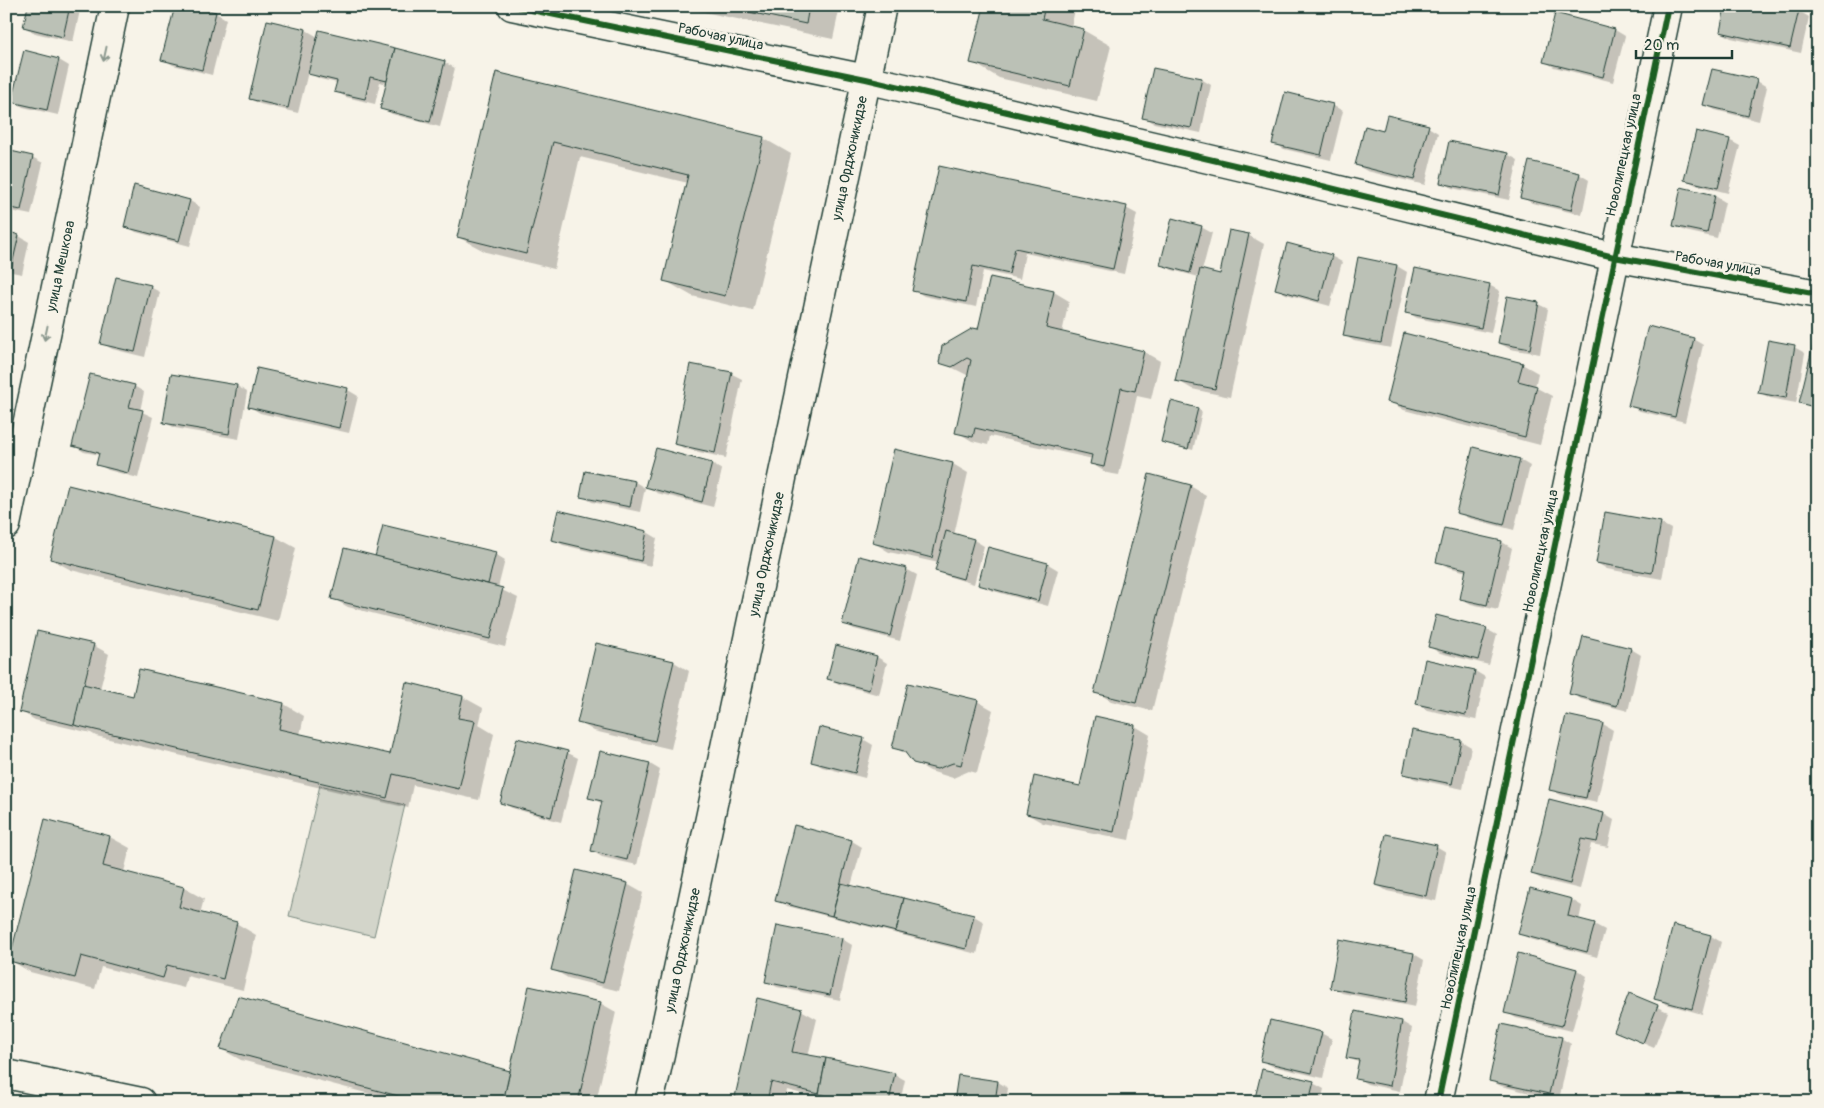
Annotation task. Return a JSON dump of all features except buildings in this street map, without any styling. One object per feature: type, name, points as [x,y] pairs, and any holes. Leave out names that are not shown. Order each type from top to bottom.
[{"type":"street","name":"улица Мешкова","points":[[6,525],[115,6]]},
{"type":"street","name":"Рабочая улица","points":[[512,6],[866,79],[1614,257],[1818,294]]},
{"type":"street","name":"улица Орджоникидзе","points":[[649,1102],[882,6]]},
{"type":"street","name":"Новолипецкая улица","points":[[1438,1102],[1668,6]]},
{"type":"street","points":[[6,1074],[141,1102]]},
{"type":"shaded area","points":[[320,785],[405,805],[374,936],[289,916]]},
{"type":"cycle path","points":[[512,6],[866,79],[1273,174],[1614,257],[1818,294]]},
{"type":"cycle path","points":[[1438,1102],[1668,6]]}]
